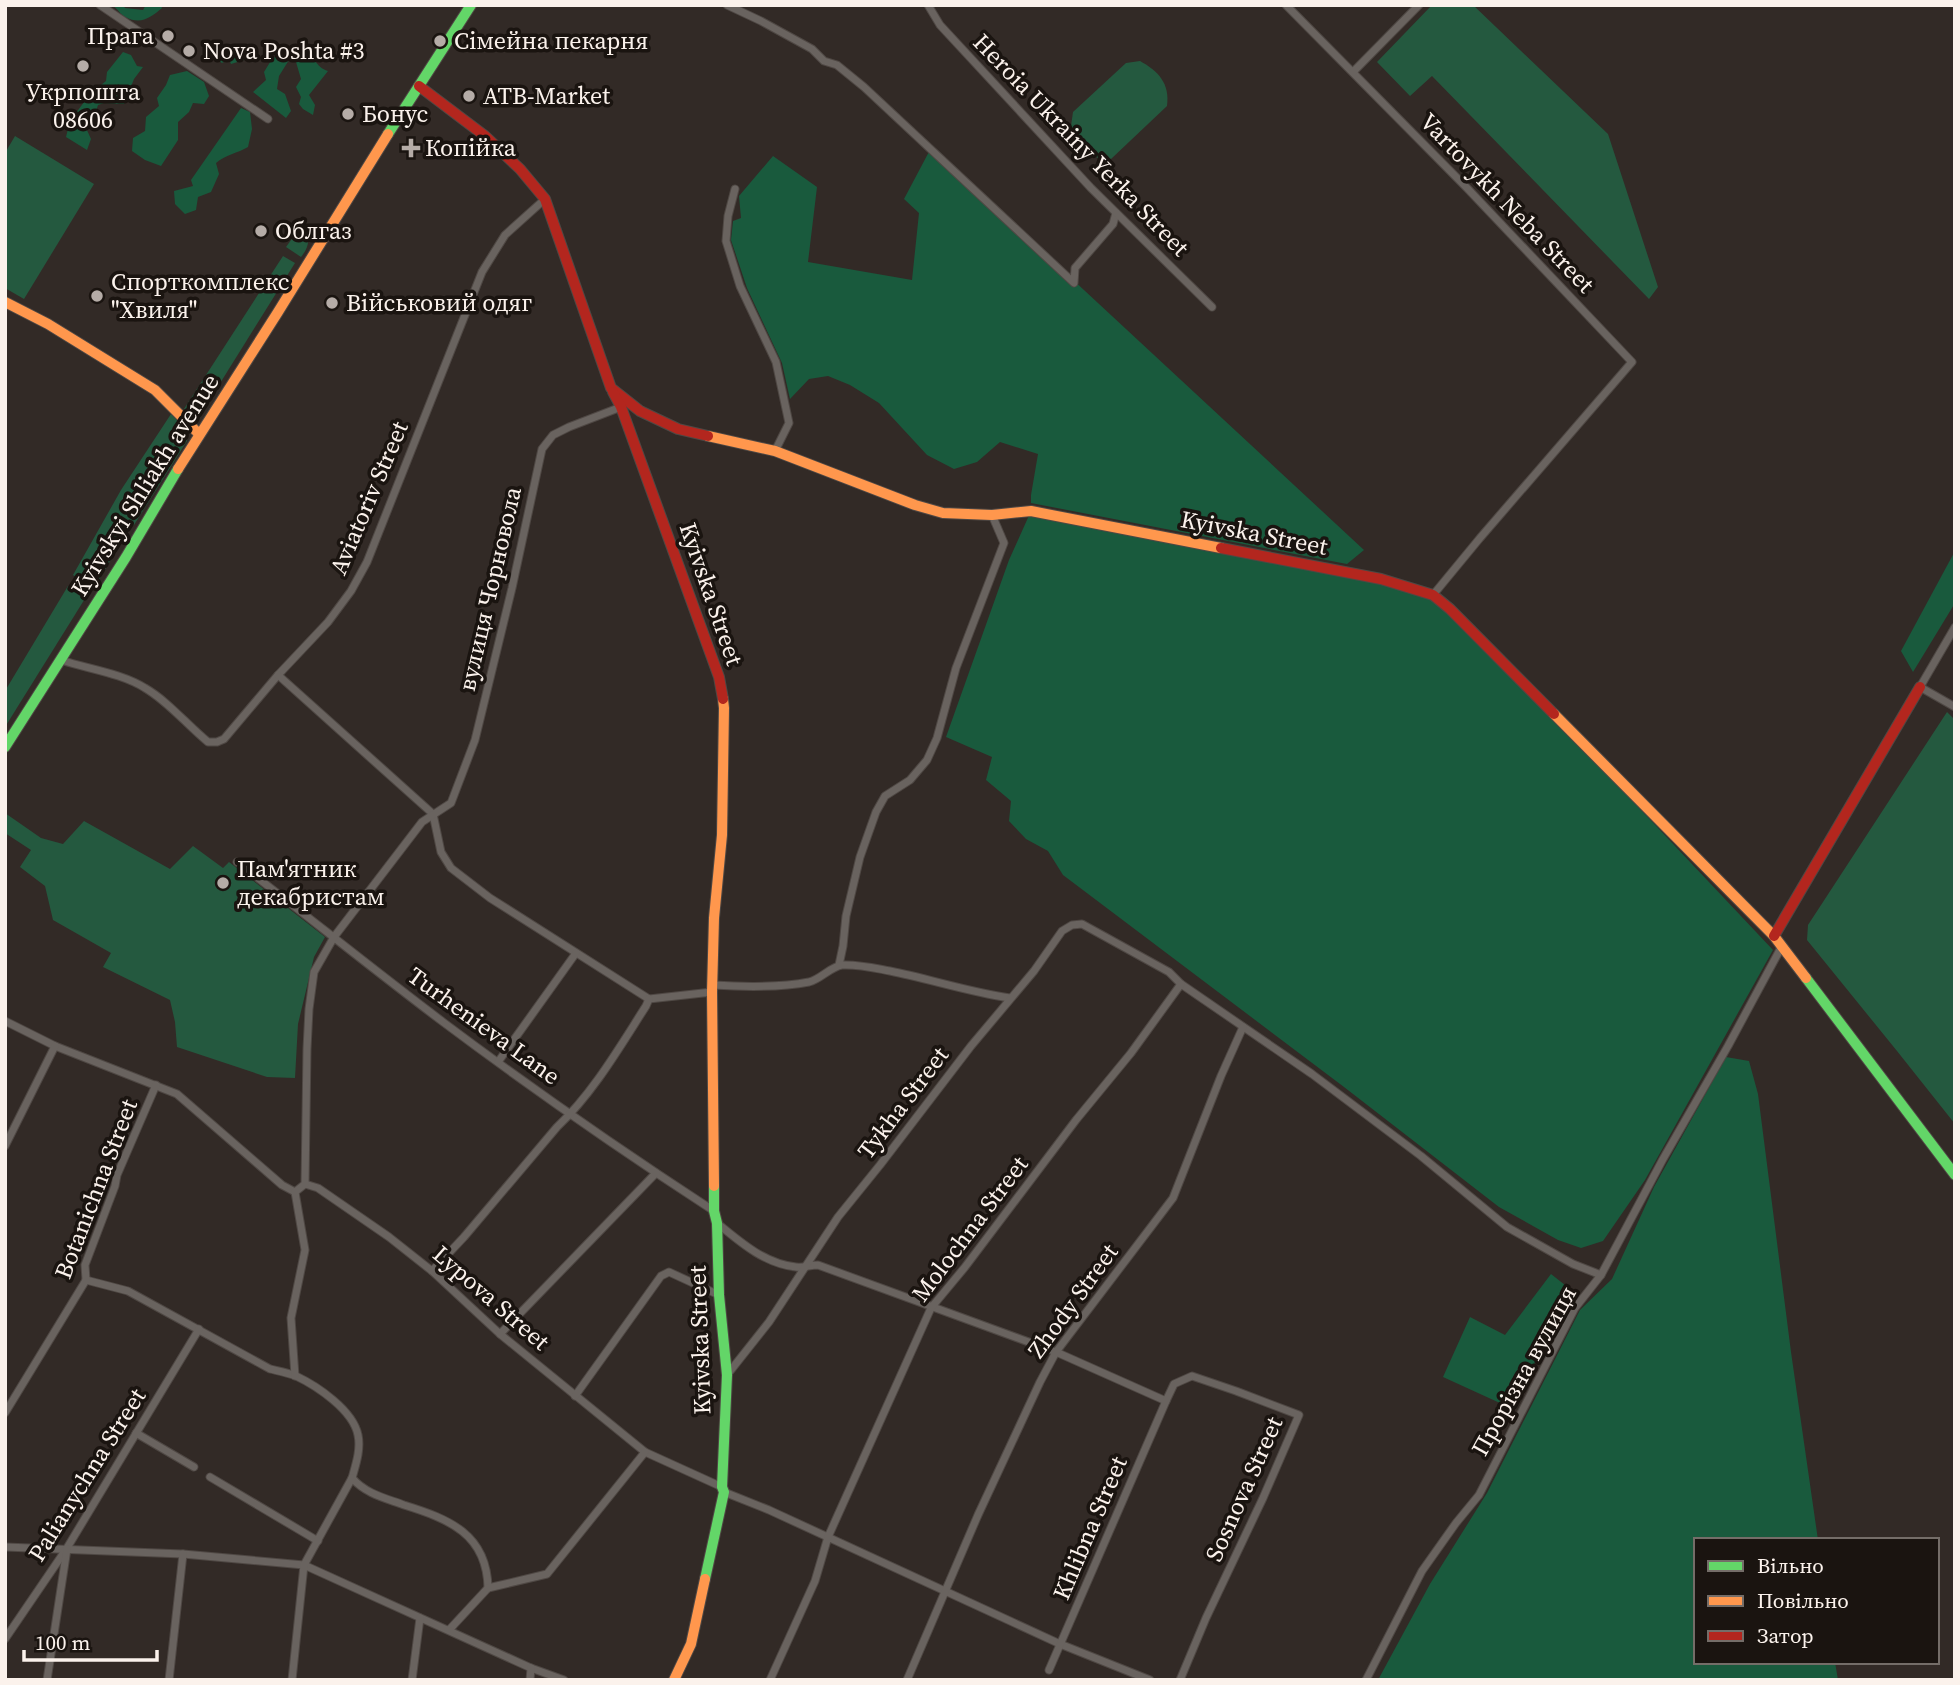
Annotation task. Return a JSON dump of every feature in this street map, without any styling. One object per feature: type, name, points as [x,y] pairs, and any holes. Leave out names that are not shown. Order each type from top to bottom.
[{"type":"street","points":[[100,5],[268,119]]},
{"type":"street","name":"Kyivskyi Shliakh avenue","points":[[5,747],[127,557],[199,434],[278,312],[366,167],[471,5]]},
{"type":"street","points":[[727,5],[812,49],[824,61],[837,65],[1074,283],[1074,268],[1113,224],[1116,213]]},
{"type":"street","name":"Heroia Ukrainy Yerka Street","points":[[928,5],[949,35],[1116,213],[1212,307]]},
{"type":"street","name":"Vartovykh Neba Street","points":[[1286,5],[1467,187],[1632,362],[1433,595]]},
{"type":"street","points":[[1353,72],[1419,5]]},
{"type":"street","name":"Kyivska Street","points":[[419,86],[485,136],[520,169],[545,199],[611,388],[621,407],[719,677],[724,708],[722,835],[714,918],[713,988],[714,1211],[727,1375],[723,1489],[691,1644],[674,1680]]},
{"type":"street","points":[[735,189],[728,216],[726,241],[740,286],[776,362],[789,423],[775,451]]},
{"type":"street","name":"Aviatoriv Street","points":[[61,660],[146,688],[208,742],[223,739],[328,622],[351,591],[367,562],[482,272],[505,235],[545,199]]},
{"type":"street","points":[[5,302],[48,324],[155,390],[199,434]]},
{"type":"street","name":"Kyivska Street","points":[[611,388],[640,411],[678,429],[775,451],[915,505],[943,513],[992,515],[1031,511],[1381,579],[1433,595],[1774,936],[1955,1175]]},
{"type":"street","name":"вулиця Чорновола","points":[[305,1184],[309,1009],[314,972],[334,937],[422,822],[451,803],[475,740],[542,449],[553,436],[569,427],[621,407]]},
{"type":"street","points":[[839,965],[848,904],[860,857],[876,813],[885,796],[910,780],[926,760],[937,738],[956,668],[1004,543],[992,515]]},
{"type":"street","points":[[1774,936],[1955,627]]},
{"type":"street","points":[[278,676],[433,814],[441,852],[451,868],[490,898],[649,999],[713,988],[812,981],[839,965],[862,965],[985,995],[1010,998]]},
{"type":"street","points":[[1920,687],[1955,707]]},
{"type":"street","name":"Turhenieva Lane","points":[[237,862],[499,1062],[714,1211]]},
{"type":"street","name":"Tykha Street","points":[[727,1375],[769,1322],[838,1217],[1034,971],[1062,931],[1072,925],[1082,924],[1169,972],[1181,984]]},
{"type":"street","points":[[1601,1275],[1782,946]]},
{"type":"street","points":[[499,1062],[576,953]]},
{"type":"street","name":"Прорізна вулиця","points":[[1181,984],[1361,1110],[1507,1227],[1573,1264],[1601,1275],[1575,1308],[1479,1494],[1417,1579],[1366,1680]]},
{"type":"street","name":"Molochna Street","points":[[770,1680],[815,1581],[828,1537],[931,1308],[1131,1053],[1181,984]]},
{"type":"street","points":[[432,1271],[571,1114],[610,1062],[649,999]]},
{"type":"street","points":[[5,1021],[55,1046],[177,1094],[282,1185],[295,1192]]},
{"type":"street","name":"Zhody Street","points":[[907,1680],[1040,1382],[1056,1352],[1173,1198],[1243,1027]]},
{"type":"street","points":[[5,1146],[55,1046]]},
{"type":"street","name":"Botanichna Street","points":[[5,1413],[86,1280],[85,1265],[117,1175],[156,1085]]},
{"type":"street","points":[[500,1334],[656,1173]]},
{"type":"street","points":[[295,1192],[305,1184]]},
{"type":"street","name":"Lypova Street","points":[[305,1184],[318,1188],[389,1237],[432,1271],[500,1334],[645,1452],[1060,1644],[1150,1680]]},
{"type":"street","points":[[295,1192],[305,1250],[291,1318],[295,1376]]},
{"type":"street","points":[[717,1223],[757,1254],[776,1262],[794,1267],[818,1265],[1056,1352],[1166,1401]]},
{"type":"street","points":[[575,1395],[661,1276],[669,1272],[677,1274],[719,1295]]},
{"type":"street","points":[[86,1280],[128,1291],[270,1369],[295,1376],[324,1392],[345,1412],[358,1433],[359,1450],[352,1478],[304,1565],[292,1680]]},
{"type":"street","name":"Palianychna Street","points":[[5,1639],[67,1548],[199,1329]]},
{"type":"street","name":"Sosnova Street","points":[[1166,1401],[1174,1384],[1192,1376],[1298,1415],[1180,1680]]},
{"type":"street","name":"Khlibna Street","points":[[1049,1671],[1166,1401]]},
{"type":"street","points":[[136,1433],[194,1467]]},
{"type":"street","points":[[449,1630],[488,1588],[547,1574],[645,1452]]},
{"type":"street","points":[[210,1477],[318,1541]]},
{"type":"street","points":[[352,1478],[369,1492],[434,1515],[458,1527],[471,1539],[481,1554],[488,1569],[488,1588]]},
{"type":"street","points":[[5,1547],[183,1554],[304,1565],[531,1668],[564,1680]]},
{"type":"street","points":[[47,1680],[67,1548]]},
{"type":"street","points":[[169,1680],[183,1554]]},
{"type":"street","points":[[412,1680],[421,1618]]},
{"type":"street","points":[[530,1680],[531,1668]]},
{"type":"green space","points":[[112,5],[143,10],[146,5],[161,5],[162,8],[149,17],[136,20],[125,17]]},
{"type":"green space","points":[[1432,5],[1473,5],[1608,134],[1658,287],[1649,299],[1432,76],[1410,96],[1377,62]]},
{"type":"green space","points":[[242,45],[244,60],[231,64],[229,59],[222,63],[218,60],[220,49],[229,50]]},
{"type":"green space","points":[[301,50],[328,71],[309,95],[315,105],[313,115],[299,104],[301,97],[296,87],[301,79],[296,62]]},
{"type":"green space","points":[[123,52],[131,55],[137,66],[143,67],[134,79],[124,104],[98,105],[93,121],[86,128],[91,139],[87,150],[66,137],[70,121],[90,94],[106,81],[107,72]]},
{"type":"green space","points":[[282,52],[289,60],[279,76],[277,89],[285,94],[291,111],[286,118],[253,92],[266,80],[264,72],[272,59]]},
{"type":"green space","points":[[1140,61],[1152,69],[1165,84],[1167,106],[1111,159],[1098,158],[1085,151],[1074,140],[1071,126],[1073,112],[1126,63]]},
{"type":"green space","points":[[187,71],[204,82],[209,96],[204,104],[193,103],[189,112],[178,122],[178,140],[161,166],[132,151],[133,138],[145,131],[146,117],[159,106],[157,98],[170,75]]},
{"type":"green space","points":[[241,108],[250,112],[252,129],[248,147],[216,163],[219,174],[211,192],[198,197],[196,210],[185,214],[175,204],[174,191],[193,186],[191,180]]},
{"type":"green space","points":[[15,136],[94,184],[24,299],[5,288],[5,153]]},
{"type":"green space","points":[[931,148],[1364,550],[1347,564],[1031,503],[1038,454],[1000,442],[977,462],[954,469],[927,455],[879,403],[850,385],[828,376],[809,379],[790,399],[782,363],[747,288],[731,240],[733,221],[741,218],[739,196],[773,156],[817,187],[808,262],[912,280],[919,213],[904,199]]},
{"type":"green space","points":[[304,222],[308,241],[301,257],[286,247]]},
{"type":"green space","points":[[283,256],[295,263],[199,417],[191,416],[184,409]]},
{"type":"green space","points":[[171,414],[186,430],[187,441],[134,525],[119,531],[114,554],[93,590],[73,575],[121,490]]},
{"type":"green space","points":[[1031,511],[1433,595],[1462,620],[1773,950],[1645,1180],[1603,1241],[1581,1248],[1558,1240],[1499,1207],[1063,875],[1048,851],[1026,839],[1009,821],[1011,801],[986,780],[992,757],[946,737],[1009,560]]},
{"type":"green space","points":[[1955,551],[1955,603],[1913,672],[1901,651]]},
{"type":"green space","points":[[68,586],[86,597],[5,727],[5,691]]},
{"type":"green space","points":[[1947,712],[1955,720],[1955,1124],[1807,940],[1808,925]]},
{"type":"green space","points":[[5,813],[41,838],[63,844],[84,821],[170,869],[193,846],[223,868],[229,862],[325,937],[314,957],[298,1024],[295,1078],[267,1077],[177,1047],[170,1000],[103,967],[111,953],[53,920],[45,886],[20,867],[31,850],[5,833]]},
{"type":"green space","points":[[1726,1057],[1749,1061],[1758,1094],[1818,1538],[1694,1538],[1694,1664],[1835,1664],[1838,1680],[1378,1680],[1430,1584],[1487,1493],[1580,1310],[1612,1279],[1654,1187]]},
{"type":"green space","points":[[1551,1274],[1570,1289],[1513,1409],[1443,1377],[1470,1317],[1505,1335]]},
{"type":"traffic: fast","points":[[388,134],[471,5]]},
{"type":"traffic: fast","points":[[5,747],[126,557],[178,469]]},
{"type":"traffic: fast","points":[[1806,978],[1955,1175]]},
{"type":"traffic: fast","points":[[705,1579],[724,1492],[722,1487],[727,1375],[719,1295],[714,1186]]},
{"type":"traffic: slow","points":[[178,469],[388,134]]},
{"type":"traffic: slow","points":[[5,302],[48,324],[155,390],[199,434]]},
{"type":"traffic: slow","points":[[708,436],[775,451],[915,505],[943,513],[992,515],[1031,511],[1221,548]]},
{"type":"traffic: slow","points":[[714,1186],[712,992],[714,918],[722,835],[723,699]]},
{"type":"traffic: slow","points":[[1554,714],[1774,936],[1806,978]]},
{"type":"traffic: slow","points":[[674,1680],[691,1644],[705,1579]]},
{"type":"traffic: jam","points":[[419,86],[485,136],[520,169],[545,199],[611,388],[640,411],[678,429],[708,436]]},
{"type":"traffic: jam","points":[[613,392],[621,407],[719,677],[723,699]]},
{"type":"traffic: jam","points":[[1221,548],[1381,579],[1433,595],[1554,714]]},
{"type":"traffic: jam","points":[[1774,936],[1920,687]]},
{"type":"place","name":"Прага","points":[[168,36]]},
{"type":"place","name":"Сімейна пекарня","points":[[440,41]]},
{"type":"place","name":"Nova Poshta #3","points":[[189,51]]},
{"type":"place","name":"Укрпошта 08606","points":[[83,66]]},
{"type":"place","name":"ATB-Market","points":[[469,96]]},
{"type":"place","name":"Бонус","points":[[348,114]]},
{"type":"place","name":"Копійка","points":[[411,148]]},
{"type":"place","name":"Облгаз","points":[[261,231]]},
{"type":"place","name":"Спорткомплекс \"Хвиля\"","points":[[97,296]]},
{"type":"place","name":"Військовий одяг","points":[[332,303]]},
{"type":"place","name":"Пам'ятник декабристам","points":[[223,883]]}]
